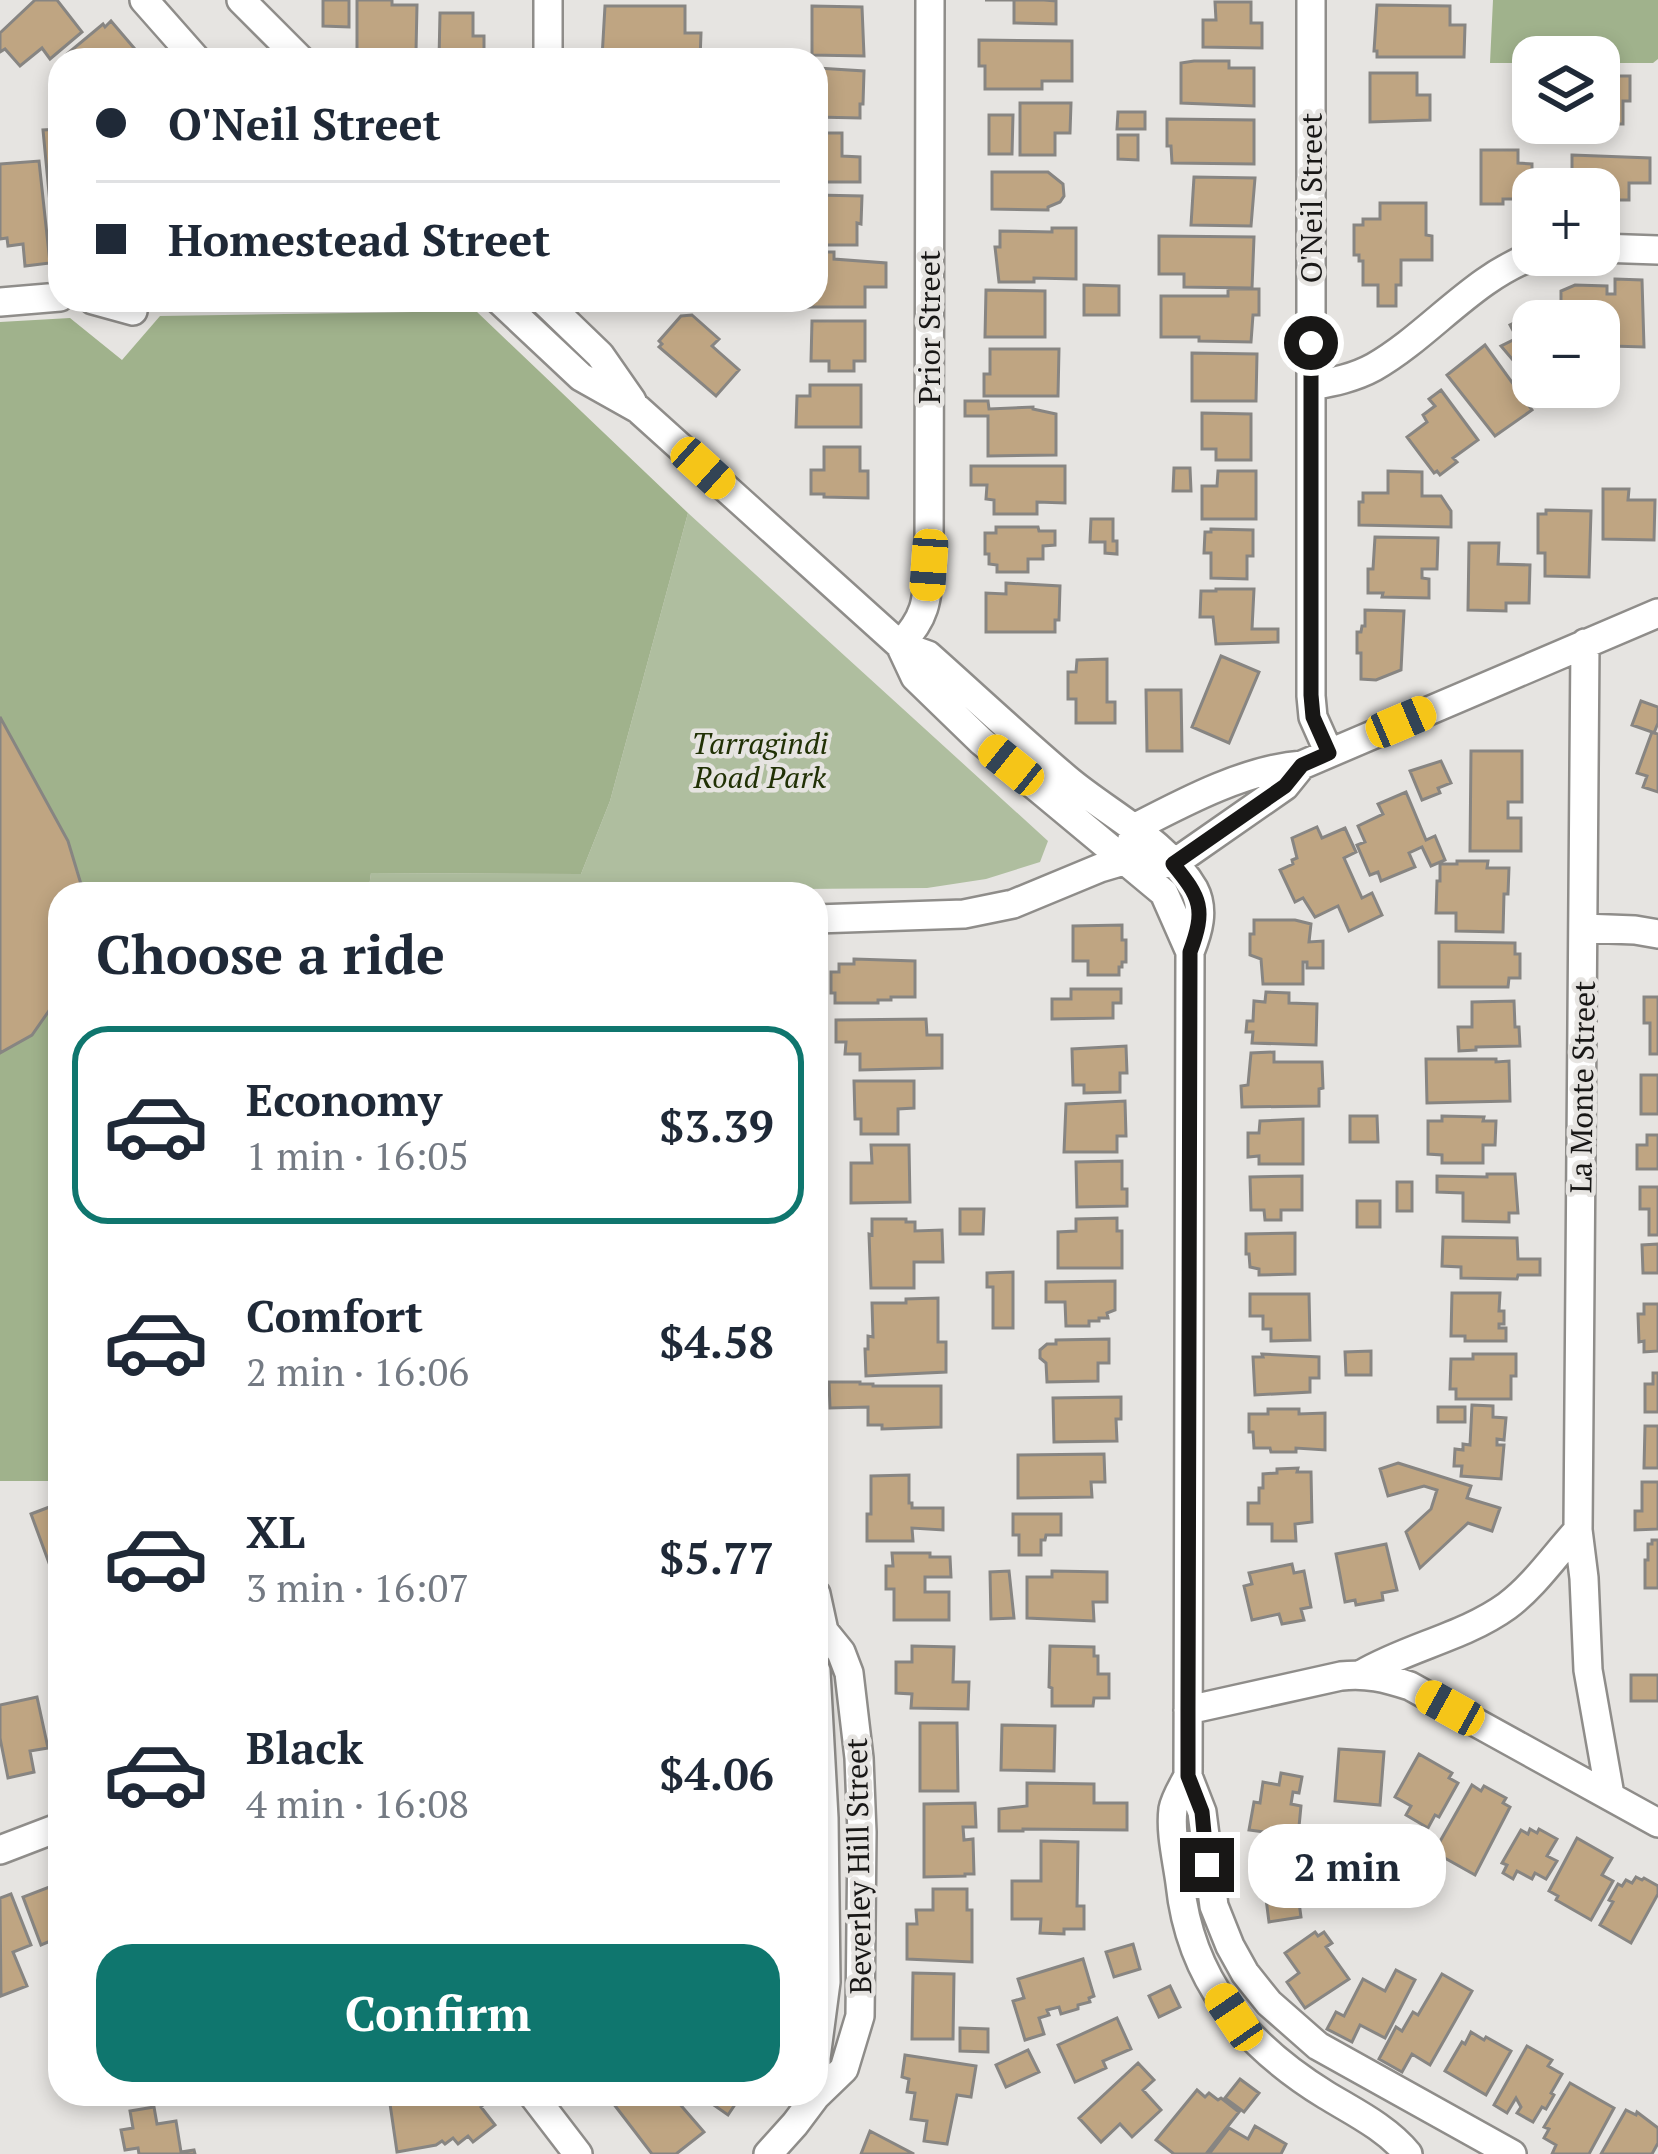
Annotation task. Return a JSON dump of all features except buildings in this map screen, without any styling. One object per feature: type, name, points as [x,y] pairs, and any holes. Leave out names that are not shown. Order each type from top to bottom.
[{"type":"street","points":[[144,0],[186,48]]},
{"type":"street","points":[[241,0],[289,48]]},
{"type":"street","points":[[548,0],[548,48]]},
{"type":"street","name":"Prior Street","points":[[900,645],[924,614],[929,565],[929,0]]},
{"type":"street","name":"O'Neil Street","points":[[1311,0],[1311,695],[1313,717],[1329,753]]},
{"type":"street","points":[[1620,249],[1658,250]]},
{"type":"street","points":[[1311,386],[1341,381],[1377,366],[1512,266]]},
{"type":"street","points":[[0,302],[48,298]]},
{"type":"street","points":[[512,312],[581,377],[638,409]]},
{"type":"street","points":[[555,312],[600,356],[638,409],[900,645],[928,655],[1070,782],[1134,828],[1194,890],[1199,929],[1190,952],[1188,1776],[1202,1812],[1214,1906],[1245,1973],[1291,2025],[1318,2046],[1498,2150]]},
{"type":"street","points":[[1134,828],[1274,767],[1302,765],[1658,613]]},
{"type":"street","name":"La Monte Street","points":[[1585,643],[1578,1531],[1588,1670],[1610,1796]]},
{"type":"street","points":[[900,645],[915,677],[981,741],[1164,893],[1190,952]]},
{"type":"street","points":[[828,919],[964,914],[1013,904],[1127,860],[1173,864],[1285,786],[1302,765]]},
{"type":"street","points":[[1127,860],[1134,828]]},
{"type":"street","points":[[1583,928],[1658,934]]},
{"type":"street","points":[[1362,1674],[1507,1606],[1578,1531]]},
{"type":"street","name":"Beverley Hill Street","points":[[828,1646],[841,1652],[850,1673],[862,1832],[860,2016],[844,2069],[828,2084]]},
{"type":"street","points":[[1188,1710],[1362,1674],[1409,1686],[1658,1823]]},
{"type":"street","points":[[1188,1776],[1173,1807],[1175,1840],[1182,1909],[1207,1977],[1254,2042],[1292,2074],[1381,2129],[1408,2154]]},
{"type":"street","points":[[0,1850],[48,1832]]},
{"type":"street","points":[[541,2106],[578,2154]]},
{"type":"street","name":"Beverley Hill Street","points":[[768,2154],[808,2106]]},
{"type":"green space","points":[[1493,0],[1658,0],[1658,59],[1653,63],[1620,63],[1620,36],[1512,36],[1512,63],[1490,63]]},
{"type":"green space","points":[[477,312],[688,513],[610,801],[581,874],[371,873],[370,882],[48,882],[48,1481],[0,1481],[0,322],[70,318],[122,360],[160,316]]},
{"type":"green space","name":"Tarragindi Road Park","points":[[688,513],[1048,841],[1040,862],[986,879],[927,888],[828,889],[828,882],[370,882],[371,873],[581,874],[610,801]]},
{"type":"route","points":[[1207,1865],[1202,1812],[1188,1776],[1190,952],[1199,929],[1199,905],[1194,890],[1173,864],[1285,786],[1302,765],[1329,753],[1313,717],[1311,695],[1311,343]]}]
